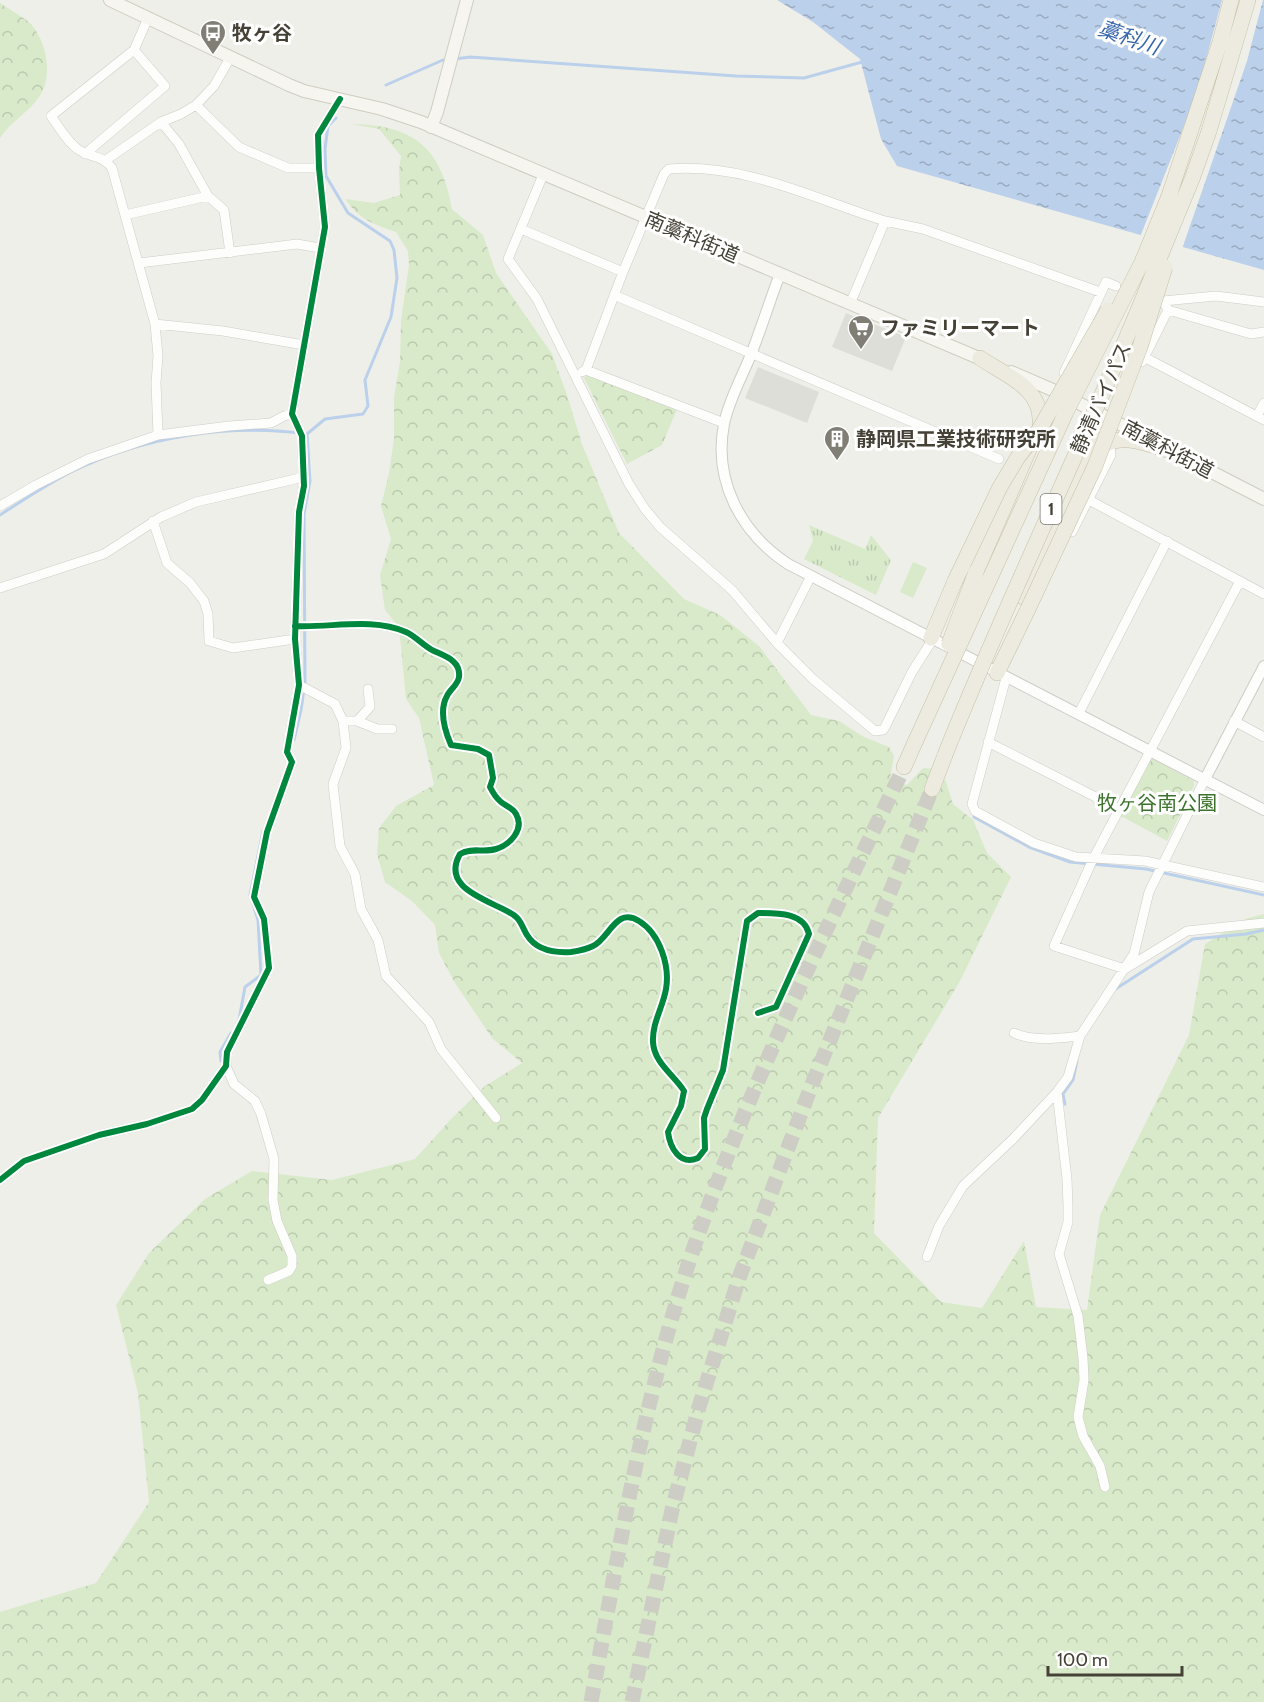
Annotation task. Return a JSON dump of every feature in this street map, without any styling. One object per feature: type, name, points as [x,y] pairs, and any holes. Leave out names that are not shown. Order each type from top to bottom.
[{"type":"highway","name":"静清バイパス","points":[[904,767],[1061,423],[1143,260],[1170,196],[1220,42],[1231,0]]},
{"type":"highway","name":"静清バイパス","points":[[932,789],[1003,616],[1127,339],[1192,179],[1209,131],[1248,0]]},
{"type":"highway","name":"1","points":[[932,638],[955,581],[1000,487],[1018,457],[1039,430],[1116,297],[1178,169]]},
{"type":"highway","name":"1","points":[[945,755],[989,662],[1025,603],[1095,466],[1140,346],[1192,179]]},
{"type":"highway","points":[[980,358],[1030,392],[1040,409],[1040,424]]},
{"type":"highway","name":"1","points":[[916,740],[976,572],[1055,391]]},
{"type":"highway","name":"1","points":[[1001,675],[1017,633],[1025,603],[1110,418]]},
{"type":"highway","points":[[1092,454],[1110,442],[1130,439],[1173,452]]},
{"type":"main road","name":"南藁科街道","points":[[110,0],[304,91],[404,116],[980,358],[1110,418],[1264,500]]},
{"type":"main road","points":[[431,127],[467,0]]},
{"type":"street","points":[[148,18],[134,50],[51,116],[76,148],[85,154],[106,160],[112,168],[155,324],[158,356],[156,383],[158,435]]},
{"type":"street","points":[[85,154],[165,86],[134,50]]},
{"type":"street","points":[[106,160],[161,122],[182,114],[196,105],[214,86],[230,58]]},
{"type":"street","points":[[268,1280],[289,1271],[292,1266],[292,1257],[277,1221],[273,1200],[273,1159],[261,1114],[255,1101],[234,1084],[226,1066],[227,1052],[269,968],[264,919],[254,897],[267,832],[292,762],[287,752],[299,685],[295,639],[299,512],[304,477],[302,436],[292,414],[325,227],[318,135],[340,99]]},
{"type":"street","points":[[196,105],[239,147],[288,168],[319,168]]},
{"type":"street","points":[[161,122],[179,144],[208,196],[224,210],[230,253]]},
{"type":"street","points":[[575,377],[586,370],[623,272],[667,171],[710,169],[754,176],[885,221],[923,230],[1100,292]]},
{"type":"street","points":[[543,175],[508,259],[537,299],[629,484],[645,509],[660,526],[732,590],[777,643],[844,707],[875,731],[885,727],[912,672],[932,638]]},
{"type":"street","points":[[125,215],[208,196]]},
{"type":"street","points":[[850,304],[885,221]]},
{"type":"street","points":[[521,229],[623,272]]},
{"type":"street","points":[[139,263],[297,244],[320,248]]},
{"type":"street","points":[[780,274],[752,353],[728,407],[724,423],[722,451],[725,479],[736,509],[751,531],[767,548],[788,564],[1001,675],[1079,712],[1264,810]]},
{"type":"street","points":[[1055,391],[1098,302],[1100,292],[1106,282],[1116,286]]},
{"type":"street","points":[[614,295],[999,459]]},
{"type":"street","points":[[1264,302],[1201,296],[1163,301],[1168,310],[1251,334],[1264,332]]},
{"type":"street","points":[[1110,418],[1168,310]]},
{"type":"street","points":[[155,324],[223,331],[304,345]]},
{"type":"street","points":[[1144,357],[1261,418],[1264,403]]},
{"type":"street","points":[[586,370],[724,423]]},
{"type":"street","points":[[0,506],[88,459],[158,435],[271,423],[292,414]]},
{"type":"street","points":[[1017,633],[1029,622],[1111,455],[1110,442]]},
{"type":"street","points":[[0,588],[104,554],[153,521],[196,502],[304,477]]},
{"type":"street","points":[[1089,500],[1264,594]]},
{"type":"street","points":[[153,521],[167,563],[190,583],[204,601],[208,614],[209,641],[233,648],[295,639]]},
{"type":"street","points":[[1079,712],[1167,542]]},
{"type":"street","points":[[777,643],[811,576]]},
{"type":"street","points":[[1240,581],[1093,858],[1054,946],[1125,969],[1187,931],[1264,923]]},
{"type":"street","points":[[297,626],[382,625],[407,632],[455,662],[460,675],[444,704],[445,731],[451,745],[478,749],[489,755],[493,778],[490,787],[497,798],[516,814],[519,823],[517,831],[507,844],[497,849],[472,849],[460,854],[455,867],[456,875],[470,894],[515,916],[531,940],[538,947],[547,950],[572,952],[593,946],[603,939],[621,918],[631,917],[646,927],[658,942],[665,961],[667,978],[666,992],[654,1028],[653,1043],[661,1065],[677,1080],[684,1091],[681,1106],[668,1132],[672,1148],[677,1155],[686,1160],[698,1158],[705,1149],[704,1118],[723,1070],[747,921],[758,913],[792,915],[803,921],[808,927],[809,934],[776,1006],[758,1013]]},
{"type":"street","points":[[927,1257],[939,1226],[963,1186],[1013,1139],[1057,1092],[1071,1070],[1080,1036],[1134,954],[1149,891],[1204,779],[1264,666]]},
{"type":"street","points":[[1001,675],[988,742],[972,804],[975,811],[1034,843],[1076,857],[1132,859],[1163,863],[1264,887]]},
{"type":"street","points":[[299,685],[334,704],[343,721],[346,748],[333,784],[340,846],[355,874],[361,909],[378,940],[386,976],[429,1022],[441,1048],[496,1118]]},
{"type":"street","points":[[357,721],[370,707],[368,689]]},
{"type":"street","points":[[343,721],[357,721],[377,729],[392,729]]},
{"type":"street","points":[[1234,722],[1264,737]]},
{"type":"street","points":[[988,742],[1119,809]]},
{"type":"street","points":[[1014,1033],[1021,1036],[1047,1038],[1080,1036]]},
{"type":"street","points":[[0,1180],[24,1161],[99,1135],[147,1124],[192,1109],[202,1100],[226,1066]]},
{"type":"street","points":[[1057,1092],[1068,1179],[1068,1222],[1059,1254],[1078,1316],[1083,1358],[1084,1380],[1078,1417],[1083,1436],[1100,1466],[1105,1487]]},
{"type":"green space","points":[[0,3],[31,24],[36,31],[44,48],[47,77],[41,94],[32,106],[0,138]]},
{"type":"green space","points":[[351,124],[373,125],[408,135],[432,155],[447,188],[452,209],[483,235],[496,273],[552,354],[582,444],[619,533],[684,599],[720,615],[759,646],[811,715],[839,721],[864,737],[889,747],[894,756],[890,779],[907,785],[923,768],[938,769],[946,782],[953,804],[973,820],[987,853],[1011,877],[960,981],[878,1118],[874,1233],[941,1302],[982,1308],[1024,1241],[1036,1307],[1087,1310],[1100,1215],[1189,1035],[1205,944],[1245,919],[1264,914],[1264,1702],[0,1702],[0,1612],[96,1583],[149,1502],[138,1393],[116,1305],[149,1253],[205,1199],[252,1171],[332,1180],[415,1159],[485,1086],[522,1063],[492,1038],[455,983],[439,953],[435,925],[412,901],[385,882],[377,854],[379,828],[396,806],[434,785],[419,718],[406,699],[399,627],[385,610],[380,575],[391,539],[381,506],[394,439],[394,397],[400,362],[401,320],[409,265],[408,251],[396,232],[368,220],[356,212],[345,199],[374,203],[400,195],[401,156],[379,129]]},
{"type":"green space","points":[[588,374],[677,409],[662,445],[627,464],[584,378]]},
{"type":"green space","points":[[809,525],[865,549],[871,535],[891,560],[876,595],[804,559],[813,541]]},
{"type":"green space","points":[[913,562],[927,568],[913,598],[900,592]]},
{"type":"green space","name":"牧ヶ谷南公園","points":[[1151,758],[1194,781],[1194,786],[1167,841],[1121,816]]},
{"type":"shaded area","points":[[846,313],[906,337],[892,371],[832,347]]},
{"type":"shaded area","points":[[758,367],[819,392],[807,423],[745,398]]},
{"type":"water","name":"藁科川","points":[[777,0],[1264,0],[1264,270],[897,166],[881,139],[860,59],[813,22]]},
{"type":"pier","points":[[1222,0],[1263,0],[1247,61],[1182,249],[1140,237],[1197,93]]},
{"type":"waterway","points":[[455,59],[470,57],[736,76],[804,78],[862,62]]},
{"type":"waterway","points":[[386,85],[443,60],[448,60]]},
{"type":"waterway","points":[[0,515],[71,472],[127,450],[156,442],[216,432],[247,430],[307,434],[325,419],[363,414],[368,406],[365,380],[391,317],[397,278],[394,250],[390,241],[348,213],[326,176],[325,149],[328,126],[336,118]]},
{"type":"waterway","points":[[294,740],[305,682],[304,514],[310,481],[307,434]]},
{"type":"waterway","points":[[974,817],[1029,847],[1070,862],[1146,869],[1264,895]]},
{"type":"waterway","points":[[251,898],[263,831]]},
{"type":"waterway","points":[[239,1020],[245,987],[261,975],[258,920],[253,904]]},
{"type":"waterway","points":[[1114,990],[1193,939],[1264,930]]},
{"type":"waterway","points":[[221,1061],[220,1052],[231,1033]]},
{"type":"waterway","points":[[1065,1104],[1063,1094],[1073,1080],[1077,1061]]},
{"type":"tunnel","points":[[591,1702],[644,1427],[657,1372],[688,1265],[710,1201],[761,1074],[816,951],[904,767]]},
{"type":"tunnel","points":[[632,1702],[672,1510],[699,1407],[739,1278],[811,1087],[932,789]]},
{"type":"cycle path","points":[[0,1180],[24,1161],[99,1135],[147,1124],[192,1109],[202,1100],[226,1066],[227,1052],[269,968],[264,919],[254,897],[267,832],[292,762],[287,752],[299,685],[295,639],[299,512],[304,486],[302,436],[292,414],[325,227],[318,135],[340,99]]},
{"type":"cycle path","points":[[295,626],[365,624],[393,628],[409,634],[429,648],[451,659],[457,666],[459,677],[456,685],[448,694],[443,708],[445,727],[451,745],[478,749],[489,755],[493,778],[490,787],[499,800],[515,812],[519,825],[515,836],[501,847],[460,854],[456,867],[457,877],[463,886],[483,900],[515,916],[535,944],[552,951],[571,952],[593,946],[613,925],[624,918],[631,917],[639,921],[653,934],[662,951],[667,980],[665,996],[654,1028],[653,1042],[661,1063],[684,1091],[681,1106],[668,1132],[671,1144],[681,1158],[686,1160],[698,1158],[705,1149],[704,1118],[723,1070],[747,921],[758,913],[789,915],[802,921],[809,934],[776,1007],[758,1013]]},
{"type":"place","name":"牧ヶ谷","points":[[213,56]]},
{"type":"place","name":"ファミリーマート","points":[[861,351]]},
{"type":"place","name":"静岡県工業技術研究所","points":[[837,462]]}]
